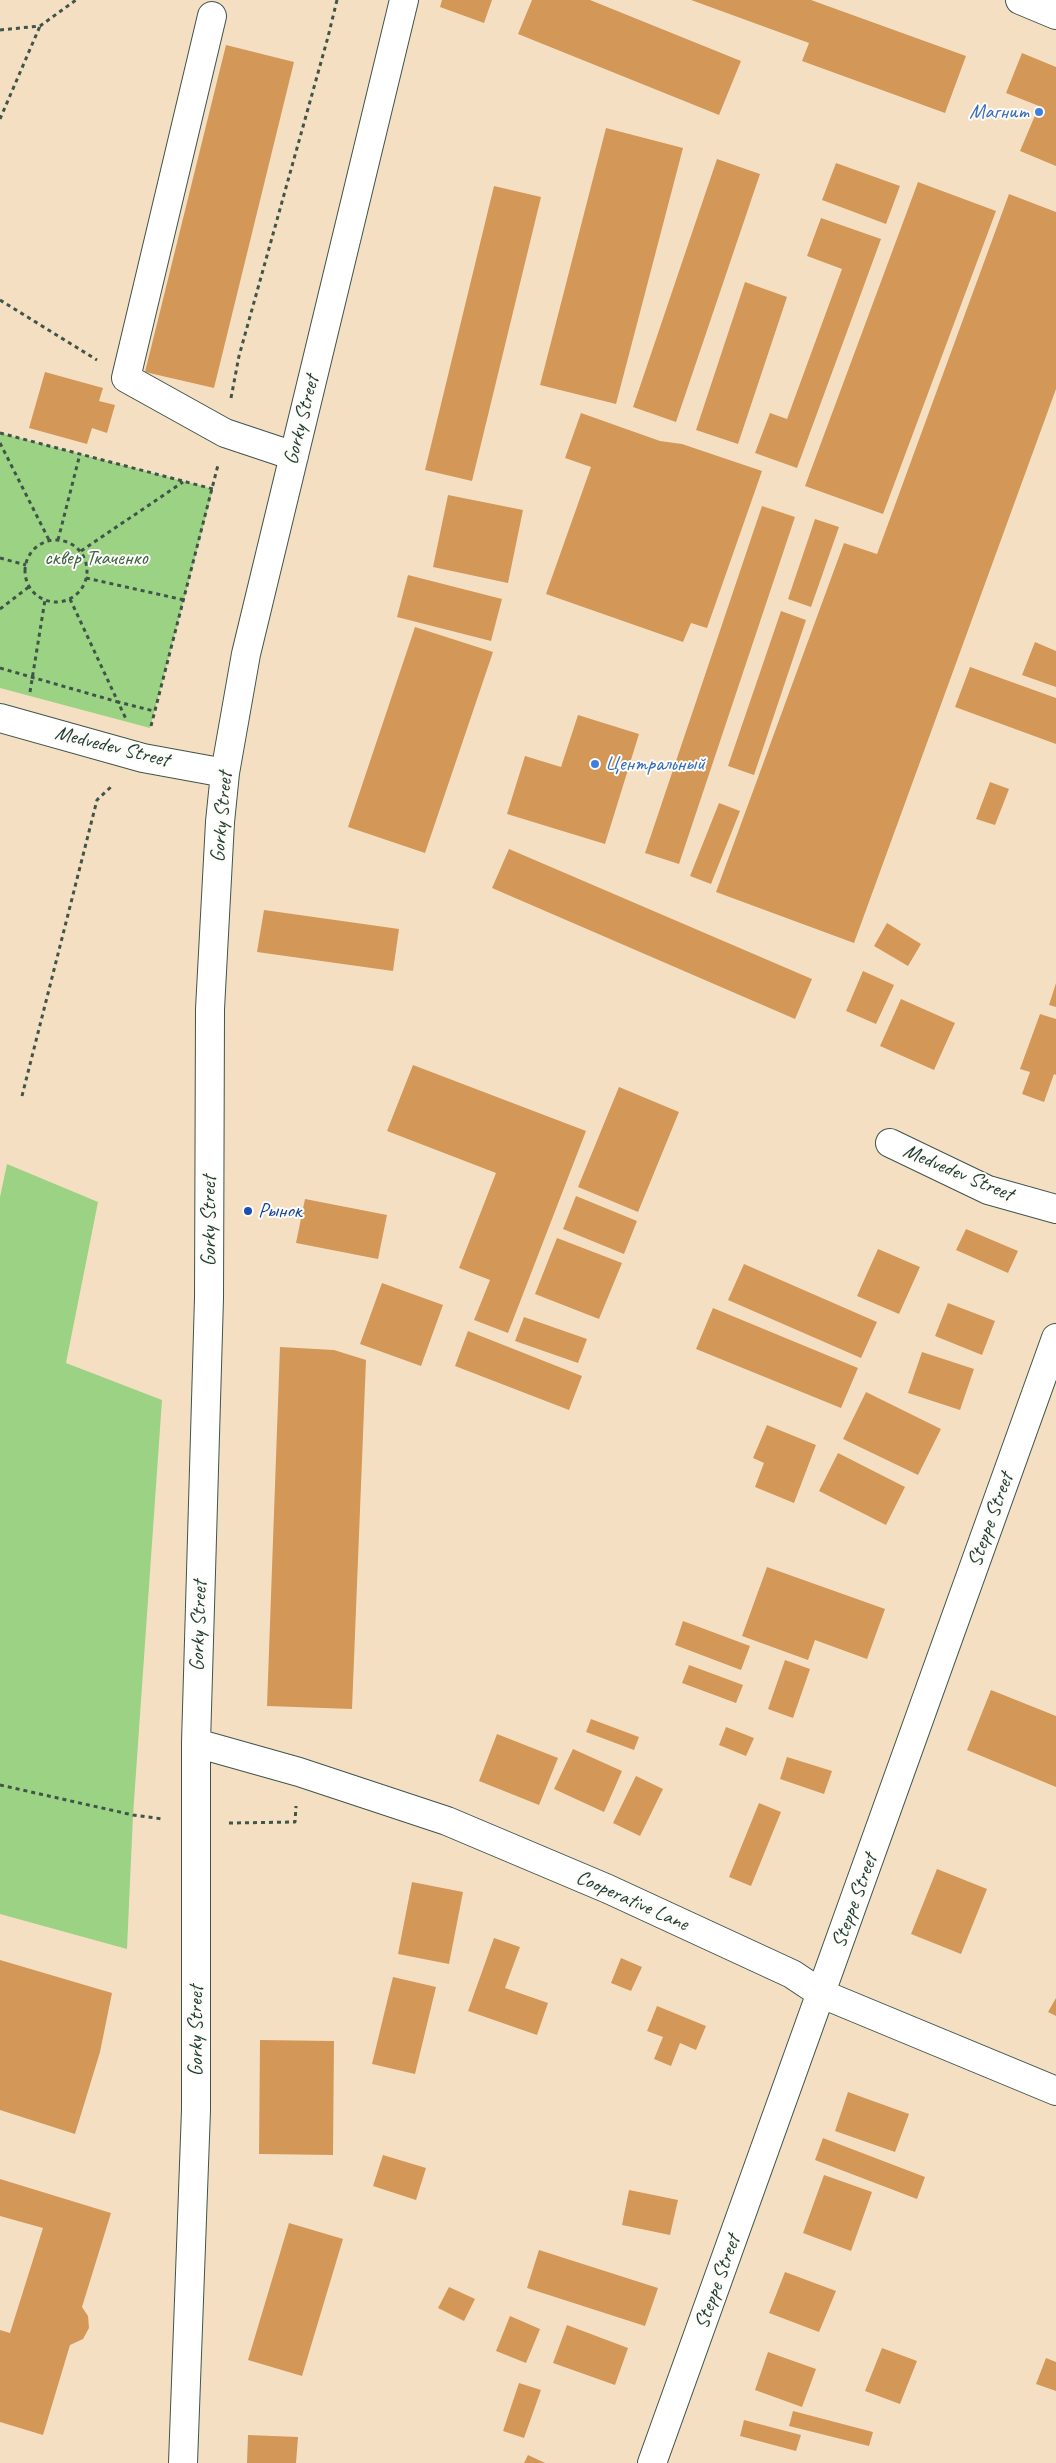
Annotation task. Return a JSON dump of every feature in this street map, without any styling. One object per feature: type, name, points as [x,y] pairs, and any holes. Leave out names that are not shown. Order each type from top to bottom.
[{"type":"street","name":"Gorky Street","points":[[183,2463],[196,2110],[196,1743],[208,1298],[210,1009],[220,822],[225,773],[246,654],[404,0]]},
{"type":"street","points":[[1020,0],[1056,15]]},
{"type":"street","points":[[212,16],[126,378],[225,432],[294,456]]},
{"type":"street","name":"Medvedev Street","points":[[0,718],[143,758],[225,773]]},
{"type":"street","name":"Medvedev Street","points":[[890,1143],[988,1190],[1056,1209]]},
{"type":"street","name":"Steppe Street","points":[[652,2463],[1056,1338]]},
{"type":"street","name":"Cooperative Lane","points":[[196,1743],[299,1772],[447,1821],[608,1889],[678,1921],[792,1974],[822,1994],[1056,2091]]},
{"type":"path","points":[[0,30],[40,26],[76,0]]},
{"type":"path","points":[[22,1096],[97,800],[143,758],[214,489],[239,356],[337,0]]},
{"type":"path","points":[[0,119],[40,26]]},
{"type":"path","points":[[0,300],[126,378]]},
{"type":"path","points":[[0,433],[214,489]]},
{"type":"path","points":[[0,443],[49,540]]},
{"type":"path","points":[[58,540],[80,454]]},
{"type":"path","points":[[81,551],[183,481]]},
{"type":"path","points":[[49,540],[58,540],[74,545],[81,551],[87,569],[86,578],[78,593],[70,599],[53,602],[36,594],[30,586],[25,572],[26,565],[34,549],[49,540]]},
{"type":"path","points":[[0,558],[26,565]]},
{"type":"path","points":[[86,578],[184,600]]},
{"type":"path","points":[[0,609],[30,586]]},
{"type":"path","points":[[26,725],[31,676],[45,599]]},
{"type":"path","points":[[70,599],[143,758]]},
{"type":"path","points":[[0,668],[154,712]]},
{"type":"green space","name":"сквер Ткаченко","points":[[0,433],[213,489],[150,728],[0,688]]},
{"type":"green space","points":[[7,1164],[98,1202],[66,1363],[162,1400],[133,1815],[127,1949],[0,1914],[0,1197]]},
{"type":"building","points":[[442,0],[492,0],[484,23],[440,7]]},
{"type":"building","points":[[532,0],[590,0],[741,61],[719,115],[518,34]]},
{"type":"building","points":[[691,0],[811,0],[966,56],[945,113],[802,61],[809,43]]},
{"type":"building","points":[[226,45],[294,62],[214,388],[145,372]]},
{"type":"building","points":[[1022,53],[1056,67],[1056,166],[1020,151],[1039,106],[1006,93]]},
{"type":"building","points":[[606,128],[683,148],[616,404],[540,385]]},
{"type":"building","points":[[717,159],[760,174],[676,422],[633,407]]},
{"type":"building","points":[[836,163],[900,186],[886,224],[822,200]]},
{"type":"building","points":[[918,182],[996,211],[883,514],[805,486]]},
{"type":"building","points":[[494,186],[541,197],[472,481],[425,470]]},
{"type":"building","points":[[1009,194],[1056,212],[1056,389],[854,943],[716,892],[844,543],[877,554]]},
{"type":"building","points":[[821,218],[881,239],[797,468],[755,453],[770,413],[787,419],[842,269],[807,256]]},
{"type":"building","points":[[745,282],[787,297],[738,444],[696,430]]},
{"type":"building","points":[[45,372],[103,388],[99,401],[115,405],[107,433],[92,428],[87,444],[29,428]]},
{"type":"building","points":[[581,413],[660,441],[682,444],[762,471],[707,628],[691,623],[683,642],[546,594],[591,467],[565,458]]},
{"type":"building","points":[[448,495],[523,510],[508,583],[433,567]]},
{"type":"building","points":[[762,506],[795,517],[679,864],[645,853]]},
{"type":"building","points":[[815,519],[839,527],[811,607],[788,599]]},
{"type":"building","points":[[408,575],[502,599],[491,641],[397,617]]},
{"type":"building","points":[[781,611],[806,620],[754,775],[728,766]]},
{"type":"building","points":[[415,627],[493,652],[425,853],[348,827]]},
{"type":"building","points":[[1035,642],[1056,651],[1056,687],[1022,675]]},
{"type":"building","points":[[970,667],[1056,698],[1056,744],[955,707]]},
{"type":"building","points":[[578,715],[639,734],[605,844],[507,814],[525,756],[561,767]]},
{"type":"building","points":[[990,782],[1009,789],[995,825],[976,819]]},
{"type":"building","points":[[719,803],[740,811],[711,884],[690,876]]},
{"type":"building","points":[[509,849],[812,979],[795,1019],[492,888]]},
{"type":"building","points":[[264,910],[399,929],[393,971],[257,952]]},
{"type":"building","points":[[887,923],[921,944],[908,966],[874,946]]},
{"type":"building","points":[[863,971],[894,985],[876,1024],[846,1011]]},
{"type":"building","points":[[1056,983],[1056,1007],[1049,1005]]},
{"type":"building","points":[[901,999],[955,1023],[934,1070],[880,1046]]},
{"type":"building","points":[[1040,1014],[1056,1019],[1056,1075],[1054,1074],[1044,1102],[1022,1094],[1030,1072],[1020,1069]]},
{"type":"building","points":[[413,1065],[586,1131],[508,1333],[474,1320],[490,1280],[459,1268],[496,1173],[387,1131]]},
{"type":"building","points":[[619,1087],[679,1112],[638,1212],[578,1187]]},
{"type":"building","points":[[576,1196],[637,1221],[624,1254],[563,1229]]},
{"type":"building","points":[[305,1199],[387,1215],[378,1259],[296,1243]]},
{"type":"building","points":[[966,1229],[1018,1251],[1008,1273],[956,1250]]},
{"type":"building","points":[[557,1238],[622,1263],[599,1319],[535,1294]]},
{"type":"building","points":[[878,1249],[920,1267],[899,1314],[857,1296]]},
{"type":"building","points":[[744,1264],[877,1322],[861,1358],[728,1300]]},
{"type":"building","points":[[382,1283],[443,1305],[421,1366],[360,1344]]},
{"type":"building","points":[[948,1303],[995,1321],[982,1355],[935,1336]]},
{"type":"building","points":[[713,1308],[858,1368],[841,1408],[696,1349]]},
{"type":"building","points":[[524,1317],[587,1339],[578,1363],[515,1341]]},
{"type":"building","points":[[468,1331],[582,1376],[569,1410],[455,1366]]},
{"type":"building","points":[[280,1347],[334,1350],[366,1360],[352,1709],[267,1706]]},
{"type":"building","points":[[922,1352],[974,1369],[960,1410],[908,1393]]},
{"type":"building","points":[[866,1392],[941,1429],[918,1475],[843,1439]]},
{"type":"building","points":[[767,1425],[816,1445],[794,1503],[755,1487],[764,1463],[753,1458]]},
{"type":"building","points":[[838,1453],[905,1487],[886,1525],[819,1491]]},
{"type":"building","points":[[767,1567],[885,1609],[867,1659],[815,1640],[808,1660],[742,1636]]},
{"type":"building","points":[[683,1621],[750,1646],[741,1670],[675,1645]]},
{"type":"building","points":[[785,1660],[810,1669],[793,1718],[768,1709]]},
{"type":"building","points":[[689,1665],[743,1685],[736,1703],[682,1683]]},
{"type":"building","points":[[991,1690],[1056,1716],[1056,1787],[967,1750]]},
{"type":"building","points":[[591,1719],[639,1737],[634,1750],[586,1732]]},
{"type":"building","points":[[726,1727],[754,1738],[746,1756],[719,1745]]},
{"type":"building","points":[[497,1734],[558,1758],[539,1805],[479,1781]]},
{"type":"building","points":[[573,1749],[622,1771],[604,1812],[554,1789]]},
{"type":"building","points":[[787,1757],[832,1771],[824,1794],[780,1779]]},
{"type":"building","points":[[636,1776],[663,1789],[640,1836],[613,1823]]},
{"type":"building","points":[[759,1803],[781,1812],[751,1886],[729,1877]]},
{"type":"building","points":[[937,1869],[987,1889],[961,1954],[911,1934]]},
{"type":"building","points":[[412,1882],[463,1892],[449,1964],[398,1954]]},
{"type":"building","points":[[494,1938],[520,1947],[505,1988],[548,2003],[537,2035],[468,2011]]},
{"type":"building","points":[[621,1958],[642,1967],[631,1991],[611,1983]]},
{"type":"building","points":[[0,1960],[112,1993],[100,2052],[75,2134],[0,2110]]},
{"type":"building","points":[[393,1977],[436,1987],[415,2074],[372,2064]]},
{"type":"building","points":[[1056,1998],[1056,2016],[1048,2012]]},
{"type":"building","points":[[657,2006],[706,2026],[696,2050],[680,2043],[671,2066],[654,2059],[663,2037],[647,2031]]},
{"type":"building","points":[[260,2040],[334,2041],[333,2155],[259,2154]]},
{"type":"building","points":[[848,2092],[909,2114],[895,2152],[835,2131]]},
{"type":"building","points":[[823,2138],[925,2177],[917,2199],[815,2160]]},
{"type":"building","points":[[383,2155],[426,2168],[416,2200],[373,2186]]},
{"type":"building","points":[[824,2175],[872,2192],[851,2251],[803,2233]]},
{"type":"building","points":[[0,2179],[111,2213],[82,2307],[88,2316],[89,2328],[83,2339],[70,2345],[43,2435],[0,2422],[0,2330],[10,2333],[43,2228],[0,2216]]},
{"type":"building","points":[[629,2190],[678,2200],[670,2235],[622,2225]]},
{"type":"building","points":[[289,2223],[343,2239],[302,2376],[248,2360]]},
{"type":"building","points":[[539,2250],[658,2288],[645,2326],[527,2288]]},
{"type":"building","points":[[785,2272],[836,2291],[819,2332],[769,2313]]},
{"type":"building","points":[[449,2287],[475,2299],[464,2321],[438,2308]]},
{"type":"building","points":[[510,2316],[540,2329],[526,2363],[496,2351]]},
{"type":"building","points":[[567,2325],[628,2348],[615,2385],[553,2363]]},
{"type":"building","points":[[882,2348],[917,2361],[900,2404],[865,2391]]},
{"type":"building","points":[[768,2352],[816,2369],[802,2407],[755,2390]]},
{"type":"building","points":[[1046,2358],[1056,2362],[1056,2391],[1036,2384]]},
{"type":"building","points":[[519,2383],[541,2390],[524,2438],[503,2431]]},
{"type":"building","points":[[793,2411],[873,2432],[869,2446],[789,2426]]},
{"type":"building","points":[[744,2420],[801,2435],[796,2451],[740,2436]]},
{"type":"building","points":[[248,2435],[298,2437],[296,2463],[247,2463]]},
{"type":"building","points":[[528,2455],[545,2463],[524,2463]]},
{"type":"place","name":"Магнит","points":[[1039,112]]},
{"type":"place","name":"Центральный","points":[[595,764]]},
{"type":"place","name":"Рынок","points":[[248,1211]]}]
